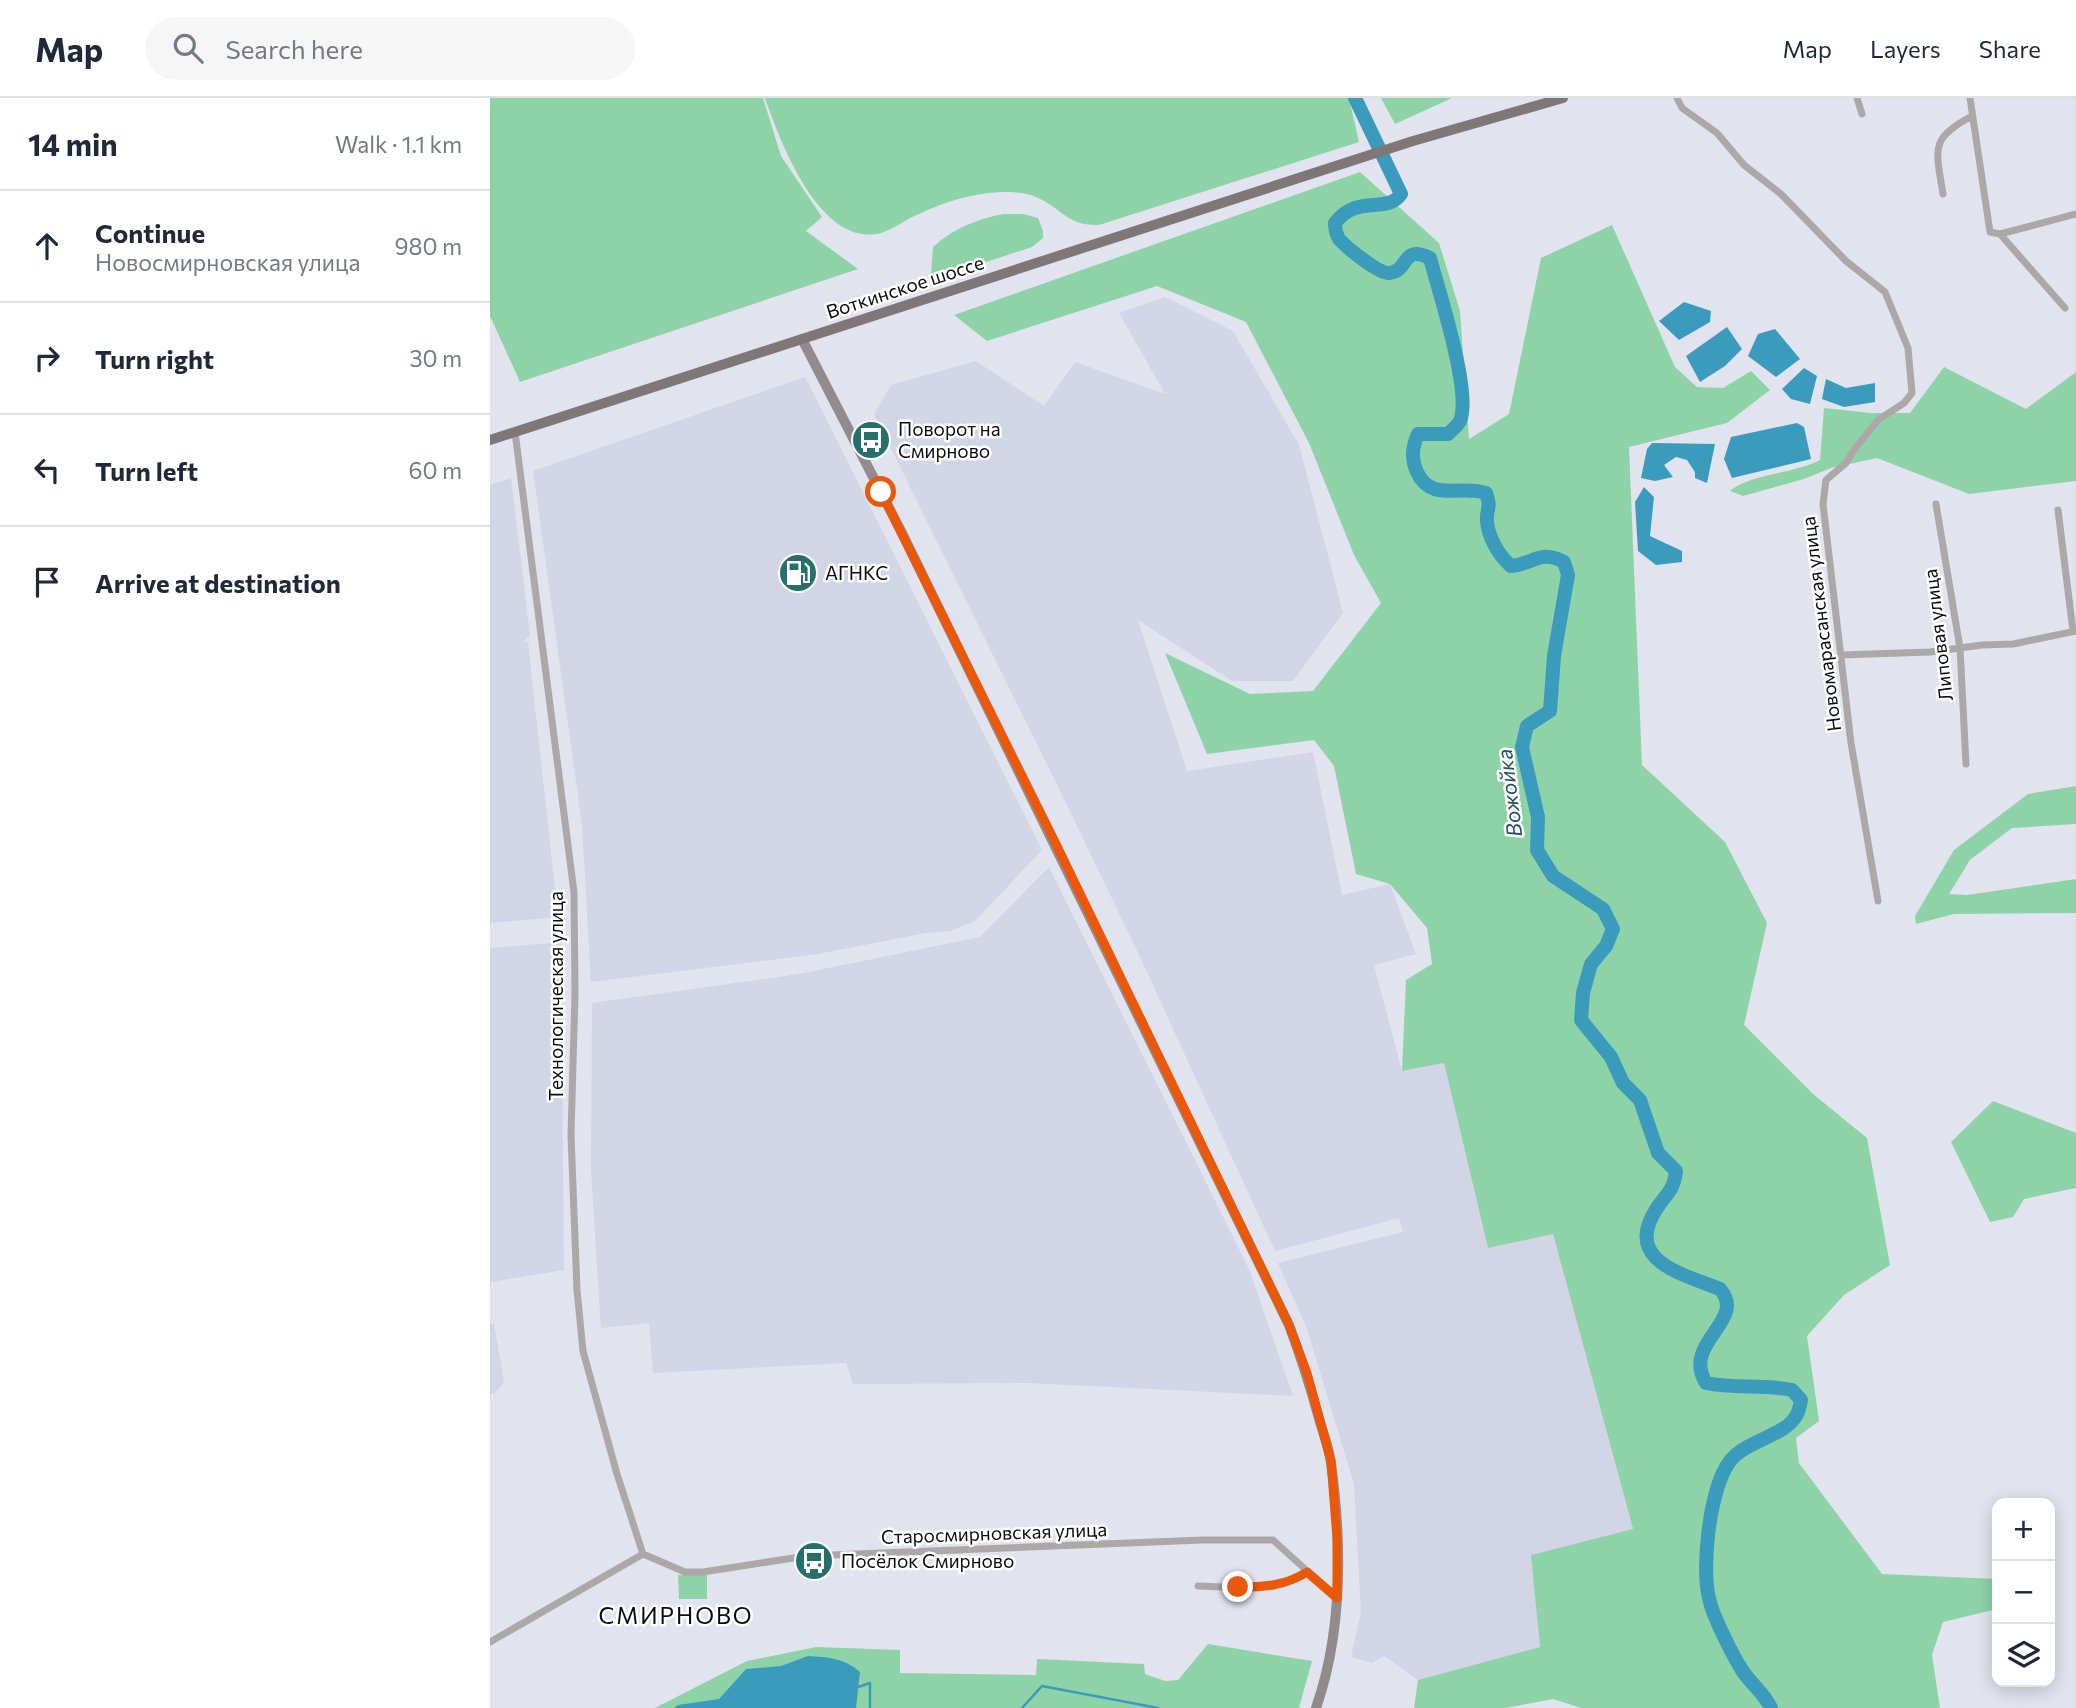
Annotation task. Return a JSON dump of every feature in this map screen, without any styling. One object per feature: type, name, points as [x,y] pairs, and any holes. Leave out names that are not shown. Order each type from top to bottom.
[{"type":"main road","name":"Воткинское шоссе","points":[[490,440],[1331,167],[1563,98]]},
{"type":"street","name":"Новомарасанская улица","points":[[1677,98],[1682,108],[1717,133],[1744,164],[1781,194],[1846,261],[1885,292],[1908,348],[1912,393],[1904,403],[1878,420],[1846,463],[1826,480],[1823,504],[1850,743],[1878,901]]},
{"type":"street","points":[[1857,98],[1862,114]]},
{"type":"street","points":[[1970,98],[1990,232],[2000,234],[2076,214]]},
{"type":"street","points":[[1943,194],[1938,142],[1950,128],[1972,116]]},
{"type":"street","points":[[2000,234],[2065,308]]},
{"type":"street","points":[[802,339],[902,533],[1289,1325],[1307,1373],[1331,1461],[1337,1539],[1337,1598],[1333,1643],[1324,1686],[1316,1708]]},
{"type":"street","name":"Технологическая улица","points":[[514,432],[574,892],[575,994],[570,1135],[577,1290],[583,1351],[617,1474],[643,1554]]},
{"type":"street","name":"Липовая улица","points":[[1936,504],[1960,648],[1966,764]]},
{"type":"street","points":[[1841,654],[1930,652],[2013,644],[2075,631],[2058,509]]},
{"type":"street","name":"Старосмирновская улица","points":[[643,1554],[685,1572],[703,1572],[806,1556],[1203,1540],[1273,1540],[1337,1598]]},
{"type":"street","points":[[490,1642],[643,1554]]},
{"type":"street","points":[[1198,1586],[1266,1587],[1291,1582],[1307,1572]]},
{"type":"shaded area","points":[[1165,297],[1233,331],[1299,445],[1343,613],[1293,681],[1232,681],[1138,620],[1187,771],[1313,752],[1342,895],[1390,884],[1416,954],[1374,965],[1402,1071],[1444,1063],[1488,1248],[1553,1233],[1633,1530],[1532,1555],[1540,1647],[1418,1680],[1384,1656],[1372,1663],[1351,1657],[1361,1612],[1354,1484],[1307,1329],[1278,1263],[1403,1232],[1399,1218],[1275,1251],[1140,957],[874,414],[891,385],[976,361],[1044,406],[1075,362],[1165,394],[1119,313]]},
{"type":"shaded area","points":[[805,377],[1042,850],[975,921],[950,931],[926,933],[818,954],[591,982],[582,825],[533,471]]},
{"type":"shaded area","points":[[511,478],[530,635],[524,642],[528,642],[558,917],[490,923],[490,485]]},
{"type":"shaded area","points":[[1049,867],[1249,1269],[1293,1396],[1029,1383],[853,1384],[846,1363],[653,1373],[649,1323],[601,1328],[591,1169],[592,1003],[799,974],[980,937]]},
{"type":"shaded area","points":[[561,942],[564,1270],[490,1282],[490,948]]},
{"type":"shaded area","points":[[490,1324],[494,1324],[504,1382],[495,1393],[490,1394]]},
{"type":"green space","points":[[490,98],[763,98],[781,156],[822,217],[806,231],[858,269],[520,382],[490,316]]},
{"type":"green space","points":[[765,98],[1349,98],[1359,142],[1099,225],[1072,220],[1034,196],[1001,192],[948,202],[881,233],[859,234],[839,225],[821,209],[806,188],[792,164]]},
{"type":"green space","points":[[1381,98],[1452,98],[1395,124]]},
{"type":"green space","points":[[1360,172],[1439,243],[1460,311],[1469,439],[1509,414],[1541,258],[1612,225],[1675,367],[1697,387],[1723,388],[1751,371],[1770,390],[1727,423],[1629,447],[1642,765],[1725,842],[1767,923],[1744,1025],[1813,1094],[1867,1138],[1890,1265],[1844,1295],[1807,1336],[1819,1421],[1796,1438],[1799,1463],[1882,1574],[1992,1579],[1992,1610],[1943,1622],[1932,1655],[1940,1708],[1581,1708],[1553,1699],[1506,1708],[1414,1708],[1418,1680],[1540,1647],[1531,1555],[1633,1529],[1553,1234],[1488,1248],[1444,1063],[1402,1071],[1406,980],[1432,964],[1427,928],[1390,884],[1356,874],[1334,766],[1314,740],[1207,754],[1165,653],[1250,694],[1313,691],[1381,603],[1354,555],[1309,443],[1246,322],[1157,286],[987,341],[954,315]]},
{"type":"green space","points":[[1004,214],[1023,214],[1038,218],[1043,238],[1032,247],[937,278],[931,275],[933,247],[941,240],[966,225]]},
{"type":"green space","points":[[1944,367],[2026,409],[2076,372],[2076,481],[1969,494],[1877,458],[1831,468],[1804,479],[1743,496],[1730,491],[1760,477],[1820,460],[1824,408],[1871,413],[1910,413]]},
{"type":"green space","points":[[2076,786],[2076,824],[2012,828],[1970,860],[1949,894],[1967,895],[2076,879],[2076,913],[1954,914],[1916,924],[1915,916],[1954,850],[2028,794]]},
{"type":"green space","points":[[1993,1101],[2076,1133],[2076,1188],[2024,1199],[2013,1217],[1990,1222],[1951,1142]]},
{"type":"green space","points":[[707,1574],[707,1599],[679,1599],[678,1575]]},
{"type":"green space","points":[[1208,1644],[1312,1661],[1299,1708],[655,1708],[747,1661],[816,1647],[900,1650],[900,1673],[1036,1675],[1037,1659],[1144,1664],[1145,1674],[1165,1681],[1178,1680]]},
{"type":"water","points":[[1684,302],[1711,311],[1710,322],[1679,340],[1659,321]]},
{"type":"water","points":[[1727,327],[1742,349],[1725,366],[1700,382],[1686,356]]},
{"type":"water","points":[[1775,329],[1800,359],[1776,377],[1748,356],[1758,334]]},
{"type":"water","points":[[1804,368],[1817,376],[1810,404],[1791,399],[1782,389]]},
{"type":"water","points":[[1826,379],[1846,388],[1875,383],[1875,402],[1844,407],[1822,399]]},
{"type":"water","points":[[1797,423],[1804,427],[1811,459],[1732,478],[1724,459],[1731,437]]},
{"type":"water","points":[[1652,443],[1715,444],[1707,483],[1695,478],[1695,472],[1687,460],[1676,457],[1664,465],[1673,477],[1655,481],[1641,478],[1647,449]]},
{"type":"water","points":[[1644,487],[1654,497],[1650,536],[1682,551],[1682,562],[1656,565],[1638,551],[1635,502]]},
{"type":"water","points":[[808,1656],[842,1661],[860,1672],[856,1708],[674,1708],[678,1705],[719,1699],[746,1669],[781,1666]]},
{"type":"waterway","name":"Вожойка","points":[[1355,98],[1401,194],[1388,203],[1362,206],[1344,214],[1335,223],[1337,235],[1355,254],[1384,272],[1396,271],[1414,254],[1430,258],[1458,363],[1463,404],[1461,418],[1448,434],[1418,434],[1413,453],[1417,472],[1430,487],[1439,490],[1486,493],[1489,502],[1489,533],[1498,552],[1511,566],[1537,558],[1556,558],[1564,562],[1568,575],[1554,656],[1550,711],[1527,726],[1522,747],[1538,817],[1537,850],[1553,876],[1603,909],[1613,929],[1606,946],[1591,964],[1583,993],[1581,1020],[1611,1057],[1623,1083],[1640,1100],[1658,1153],[1676,1171],[1672,1187],[1648,1226],[1647,1241],[1652,1253],[1662,1263],[1720,1289],[1726,1301],[1726,1311],[1702,1356],[1701,1369],[1706,1383],[1792,1390],[1801,1400],[1798,1413],[1791,1423],[1745,1448],[1730,1461],[1717,1490],[1709,1529],[1707,1588],[1715,1617],[1742,1670],[1771,1708]]},
{"type":"waterway","points":[[858,1687],[870,1683],[870,1708]]},
{"type":"waterway","points":[[1022,1708],[1042,1686],[1158,1708]]},
{"type":"place","name":"Поворот на Смирново","points":[[871,440]]},
{"type":"place","name":"АГНКС","points":[[798,573]]},
{"type":"place","name":"Посёлок Смирново","points":[[814,1561]]},
{"type":"district","name":"СМИРНОВО","points":[[676,1616]]},
{"type":"route","points":[[881,492],[1200,1139],[1289,1325],[1307,1373],[1331,1461],[1337,1539],[1337,1598],[1307,1572],[1291,1582],[1266,1587],[1238,1587]]}]
